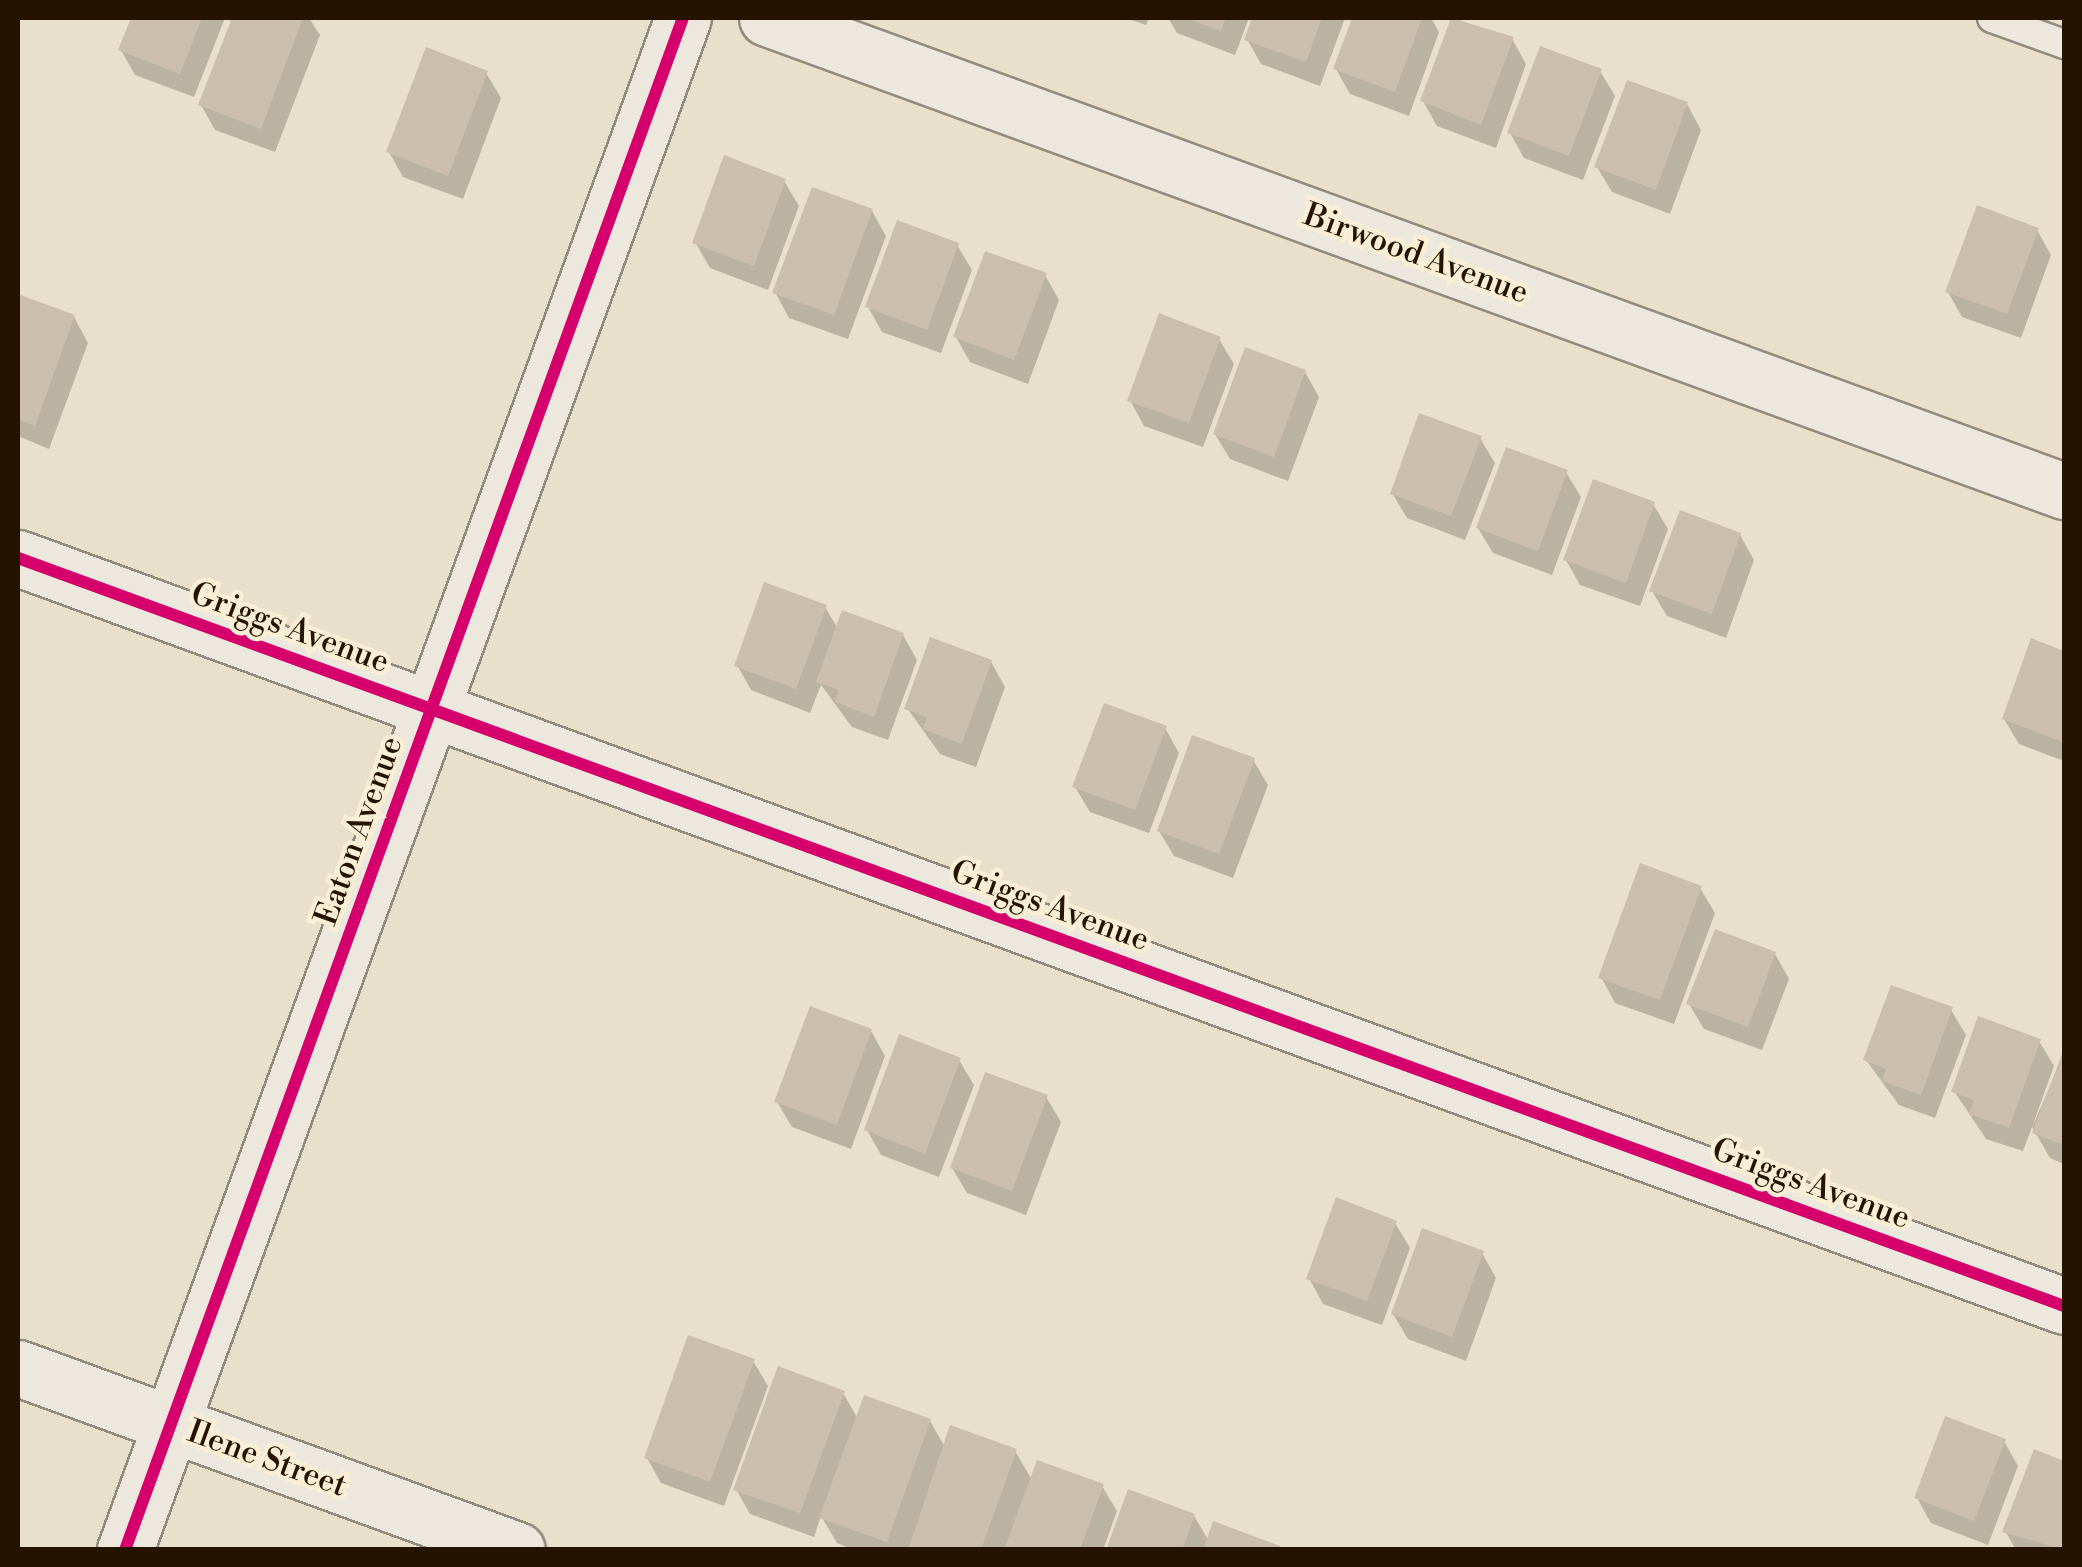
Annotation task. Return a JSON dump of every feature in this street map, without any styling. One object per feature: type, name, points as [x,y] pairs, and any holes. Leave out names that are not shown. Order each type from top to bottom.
[{"type":"street","name":"Eaton Avenue","points":[[125,1550],[683,18]]},
{"type":"street","name":"Birwood Avenue","points":[[767,18],[2064,491]]},
{"type":"street","name":"Griggs Avenue","points":[[18,558],[2064,1306]]},
{"type":"street","name":"Ilene Street","points":[[18,1368],[517,1550]]},
{"type":"lane","points":[[1992,18],[2064,44]]},
{"type":"building","points":[[131,18],[202,18],[180,74],[118,50]]},
{"type":"building","points":[[232,18],[303,18],[261,129],[198,105]]},
{"type":"building","points":[[1185,18],[1226,18],[1221,31]]},
{"type":"building","points":[[1252,18],[1322,18],[1306,62],[1244,40]]},
{"type":"building","points":[[1352,18],[1422,18],[1395,92],[1333,69]]},
{"type":"building","points":[[1451,18],[1514,37],[1481,125],[1420,101]]},
{"type":"building","points":[[1540,46],[1602,69],[1569,156],[1507,133]]},
{"type":"building","points":[[426,47],[488,71],[448,176],[386,152]]},
{"type":"building","points":[[1627,80],[1688,102],[1656,190],[1594,167]]},
{"type":"building","points":[[724,155],[786,179],[754,266],[692,243]]},
{"type":"building","points":[[812,187],[873,209],[834,315],[772,293]]},
{"type":"building","points":[[1977,205],[2039,228],[2007,314],[1945,292]]},
{"type":"building","points":[[897,220],[959,243],[927,330],[865,307]]},
{"type":"building","points":[[985,251],[1047,273],[1014,360],[953,337]]},
{"type":"building","points":[[18,294],[75,315],[35,426],[18,419]]},
{"type":"building","points":[[1159,313],[1221,337],[1189,423],[1127,401]]},
{"type":"building","points":[[1245,347],[1306,370],[1274,457],[1213,434]]},
{"type":"building","points":[[1419,413],[1482,436],[1451,516],[1390,494]]},
{"type":"building","points":[[1506,447],[1568,470],[1538,551],[1476,528]]},
{"type":"building","points":[[1593,479],[1655,502],[1626,583],[1563,560]]},
{"type":"building","points":[[1680,510],[1741,533],[1712,614],[1649,591]]},
{"type":"building","points":[[764,582],[827,605],[796,689],[734,666]]},
{"type":"building","points":[[842,610],[904,633],[874,717],[835,702],[839,690],[816,682]]},
{"type":"building","points":[[930,637],[992,660],[962,744],[923,729],[927,717],[904,709]]},
{"type":"building","points":[[2031,638],[2064,651],[2063,742],[2002,719]]},
{"type":"building","points":[[1104,703],[1167,726],[1135,810],[1072,787]]},
{"type":"building","points":[[1192,735],[1255,758],[1219,854],[1157,831]]},
{"type":"building","points":[[1640,863],[1702,886],[1660,1000],[1598,978]]},
{"type":"building","points":[[1715,929],[1776,952],[1748,1027],[1686,1004]]},
{"type":"building","points":[[1891,985],[1953,1007],[1921,1095],[1882,1081],[1886,1069],[1863,1060]]},
{"type":"building","points":[[810,1006],[872,1029],[837,1125],[774,1102]]},
{"type":"building","points":[[1978,1016],[2041,1039],[2009,1128],[1969,1114],[1974,1100],[1951,1092]]},
{"type":"building","points":[[899,1034],[961,1058],[925,1154],[864,1130]]},
{"type":"building","points":[[2064,1049],[2064,1145],[2032,1133]]},
{"type":"building","points":[[985,1072],[1048,1095],[1012,1191],[950,1168]]},
{"type":"building","points":[[1336,1197],[1397,1221],[1367,1301],[1306,1279]]},
{"type":"building","points":[[1422,1228],[1484,1251],[1452,1337],[1391,1314]]},
{"type":"building","points":[[688,1335],[755,1359],[710,1482],[644,1458]]},
{"type":"building","points":[[778,1366],[845,1391],[800,1513],[733,1490]]},
{"type":"building","points":[[864,1395],[931,1419],[887,1542],[819,1518]]},
{"type":"building","points":[[1945,1416],[2006,1439],[1974,1521],[1914,1498]]},
{"type":"building","points":[[950,1425],[1017,1449],[981,1550],[908,1550]]},
{"type":"building","points":[[2034,1449],[2064,1461],[2064,1550],[2002,1532]]},
{"type":"building","points":[[1037,1460],[1104,1484],[1080,1550],[1004,1550]]},
{"type":"building","points":[[1128,1489],[1195,1514],[1182,1550],[1106,1550]]},
{"type":"building","points":[[1213,1521],[1280,1546],[1279,1550],[1203,1550]]},
{"type":"cycle path","points":[[125,1550],[683,18]]},
{"type":"cycle path","points":[[18,558],[2064,1306]]}]
